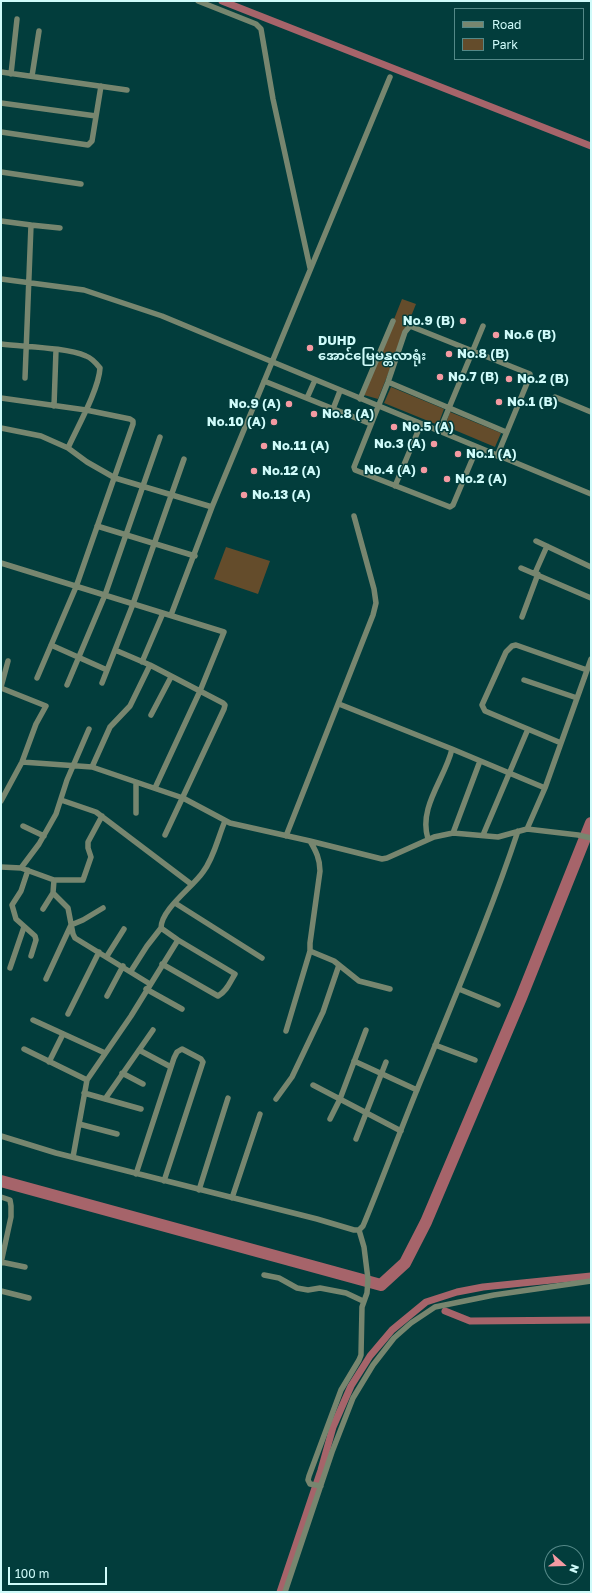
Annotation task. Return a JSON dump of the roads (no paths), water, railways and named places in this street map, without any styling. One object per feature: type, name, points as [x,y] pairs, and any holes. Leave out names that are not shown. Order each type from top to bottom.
[{"type":"street","points":[[198,1],[256,24],[261,29],[273,99],[310,269]]},
{"type":"street","points":[[11,74],[17,19]]},
{"type":"street","points":[[32,76],[39,32]]},
{"type":"street","points":[[1,72],[127,90]]},
{"type":"street","points":[[171,615],[195,556],[212,508],[271,362],[390,77]]},
{"type":"street","points":[[1,132],[88,145],[92,141],[101,86]]},
{"type":"street","points":[[1,103],[96,116]]},
{"type":"street","points":[[1,172],[81,184]]},
{"type":"street","points":[[1,221],[60,228]]},
{"type":"street","points":[[25,378],[32,225]]},
{"type":"street","points":[[1,279],[84,290],[156,314],[591,494]]},
{"type":"street","points":[[360,399],[393,321]]},
{"type":"street","points":[[477,448],[453,505],[450,507],[356,470],[354,467],[406,332],[410,326],[530,374],[497,456]]},
{"type":"street","points":[[439,432],[483,326]]},
{"type":"street","points":[[1,344],[56,350],[87,356],[100,368],[100,375],[86,410],[68,448]]},
{"type":"street","points":[[54,406],[56,350]]},
{"type":"street","points":[[307,398],[315,380]]},
{"type":"street","points":[[264,381],[371,424]]},
{"type":"street","points":[[388,382],[506,432]]},
{"type":"street","points":[[333,409],[340,391]]},
{"type":"street","points":[[554,396],[591,412]]},
{"type":"street","points":[[1,398],[86,410],[130,419],[133,424],[76,587],[37,678]]},
{"type":"street","points":[[395,486],[421,424]]},
{"type":"street","points":[[1,428],[42,436],[68,448],[87,462],[115,478],[171,494],[212,508]]},
{"type":"street","points":[[67,685],[105,595],[160,436]]},
{"type":"street","points":[[102,683],[133,604],[184,459]]},
{"type":"street","points":[[286,836],[339,704],[373,615],[376,603],[374,589],[354,516]]},
{"type":"street","points":[[97,526],[195,556]]},
{"type":"street","points":[[536,541],[591,567]]},
{"type":"street","points":[[522,617],[547,546]]},
{"type":"street","points":[[1,563],[224,632],[200,691],[155,788]]},
{"type":"street","points":[[522,568],[591,598]]},
{"type":"street","points":[[142,662],[163,613]]},
{"type":"street","points":[[51,645],[107,670]]},
{"type":"street","points":[[561,743],[485,711],[482,705],[509,649],[516,645],[587,670]]},
{"type":"street","points":[[115,650],[150,665],[225,705],[165,835]]},
{"type":"street","points":[[527,829],[545,788],[591,659]]},
{"type":"street","points":[[1,801],[22,762],[36,724],[46,706],[1,688],[8,661]]},
{"type":"street","points":[[92,767],[110,728],[130,706],[150,665]]},
{"type":"street","points":[[151,715],[171,677]]},
{"type":"street","points":[[524,680],[577,698]]},
{"type":"street","points":[[339,704],[545,788]]},
{"type":"street","points":[[483,835],[528,729]]},
{"type":"street","points":[[22,868],[44,836],[56,814],[73,766],[89,730]]},
{"type":"street","points":[[428,839],[425,821],[452,749]]},
{"type":"street","points":[[453,833],[480,761]]},
{"type":"street","points":[[22,762],[92,767],[183,798],[225,821],[252,829],[310,841],[382,859],[428,839],[453,833],[503,837],[527,829],[591,838]]},
{"type":"street","points":[[136,782],[136,813]]},
{"type":"street","points":[[61,800],[83,806],[96,812],[191,884]]},
{"type":"street","points":[[1,867],[22,868],[54,880],[82,880],[85,878],[91,857],[88,842],[102,816]]},
{"type":"street","points":[[131,971],[161,928],[161,922],[174,903],[204,872],[225,821]]},
{"type":"street","points":[[23,826],[44,836]]},
{"type":"street","points":[[1,1136],[38,1148],[136,1174],[310,1217],[354,1230],[359,1230],[363,1226],[496,897],[518,831]]},
{"type":"street","points":[[286,1031],[310,952],[320,862],[310,841]]},
{"type":"street","points":[[28,870],[21,890],[12,905],[16,919],[35,936],[36,940],[31,956]]},
{"type":"street","points":[[43,909],[53,893],[54,880]]},
{"type":"street","points":[[53,893],[68,908],[75,938],[108,956],[150,984]]},
{"type":"street","points":[[174,903],[262,958]]},
{"type":"street","points":[[46,979],[71,925],[83,920],[103,908]]},
{"type":"street","points":[[10,968],[24,927]]},
{"type":"street","points":[[161,928],[178,940],[235,974],[228,986],[218,996],[162,964]]},
{"type":"street","points":[[108,956],[124,929]]},
{"type":"street","points":[[73,1157],[87,1080],[131,1016],[146,989],[178,940]]},
{"type":"street","points":[[68,1014],[99,952]]},
{"type":"street","points":[[310,952],[317,953],[339,965],[359,981],[390,989]]},
{"type":"street","points":[[276,1099],[292,1077],[323,1012],[339,965]]},
{"type":"street","points":[[107,996],[123,966]]},
{"type":"street","points":[[146,989],[182,1009]]},
{"type":"street","points":[[459,989],[498,1005]]},
{"type":"street","points":[[33,1020],[105,1053]]},
{"type":"street","points":[[105,1099],[153,1030]]},
{"type":"street","points":[[330,1119],[340,1099],[366,1030]]},
{"type":"street","points":[[49,1062],[63,1034]]},
{"type":"street","points":[[435,1045],[475,1060]]},
{"type":"street","points":[[24,1049],[87,1080]]},
{"type":"street","points":[[136,1174],[171,1067],[177,1052],[182,1049],[203,1062],[164,1181]]},
{"type":"street","points":[[139,1050],[171,1067]]},
{"type":"street","points":[[354,1061],[417,1090]]},
{"type":"street","points":[[356,1139],[386,1062]]},
{"type":"street","points":[[122,1073],[143,1084]]},
{"type":"street","points":[[313,1085],[401,1131]]},
{"type":"street","points":[[84,1093],[141,1109]]},
{"type":"street","points":[[199,1190],[228,1098]]},
{"type":"street","points":[[232,1198],[260,1114]]},
{"type":"street","points":[[79,1124],[117,1134]]},
{"type":"street","points":[[1,1197],[10,1200],[12,1210],[1,1263],[25,1267]]},
{"type":"street","points":[[321,1486],[310,1484],[308,1480],[309,1476],[341,1390],[361,1355],[363,1301],[367,1293],[368,1279],[364,1247],[359,1230]]},
{"type":"street","points":[[264,1275],[284,1280],[297,1288],[327,1290],[346,1294],[363,1301]]},
{"type":"street","points":[[285,1592],[353,1398],[373,1365],[394,1338],[411,1323],[435,1308],[494,1295],[591,1281]]},
{"type":"street","points":[[1,1291],[29,1298]]},
{"type":"waterway","points":[[222,1],[591,146]]},
{"type":"waterway","points":[[1,1181],[381,1285],[405,1263],[426,1222],[521,998],[591,823]]},
{"type":"waterway","points":[[280,1592],[321,1470],[333,1427],[351,1386],[370,1356],[392,1330],[426,1302],[457,1292],[483,1287],[591,1276]]},
{"type":"waterway","points":[[445,1311],[470,1321],[591,1320]]},
{"type":"place","name":"No.9 (B)","points":[[463,321]]},
{"type":"place","name":"No.6 (B)","points":[[496,335]]},
{"type":"place","name":"DUHD အောင်မြေမန္တလာရုံး","points":[[310,348]]},
{"type":"place","name":"No.8 (B)","points":[[449,354]]},
{"type":"place","name":"No.7 (B)","points":[[440,377]]},
{"type":"place","name":"No.2 (B)","points":[[509,379]]},
{"type":"place","name":"No.1 (B)","points":[[499,402]]},
{"type":"place","name":"No.9 (A)","points":[[289,404]]},
{"type":"place","name":"No.8 (A)","points":[[314,414]]},
{"type":"place","name":"No.10 (A)","points":[[274,422]]},
{"type":"place","name":"No.5 (A)","points":[[394,427]]},
{"type":"place","name":"No.3 (A)","points":[[434,444]]},
{"type":"place","name":"No.11 (A)","points":[[264,446]]},
{"type":"place","name":"No.1 (A)","points":[[458,454]]},
{"type":"place","name":"No.4 (A)","points":[[424,470]]},
{"type":"place","name":"No.12 (A)","points":[[254,471]]},
{"type":"place","name":"No.2 (A)","points":[[447,479]]},
{"type":"place","name":"No.13 (A)","points":[[244,495]]}]
